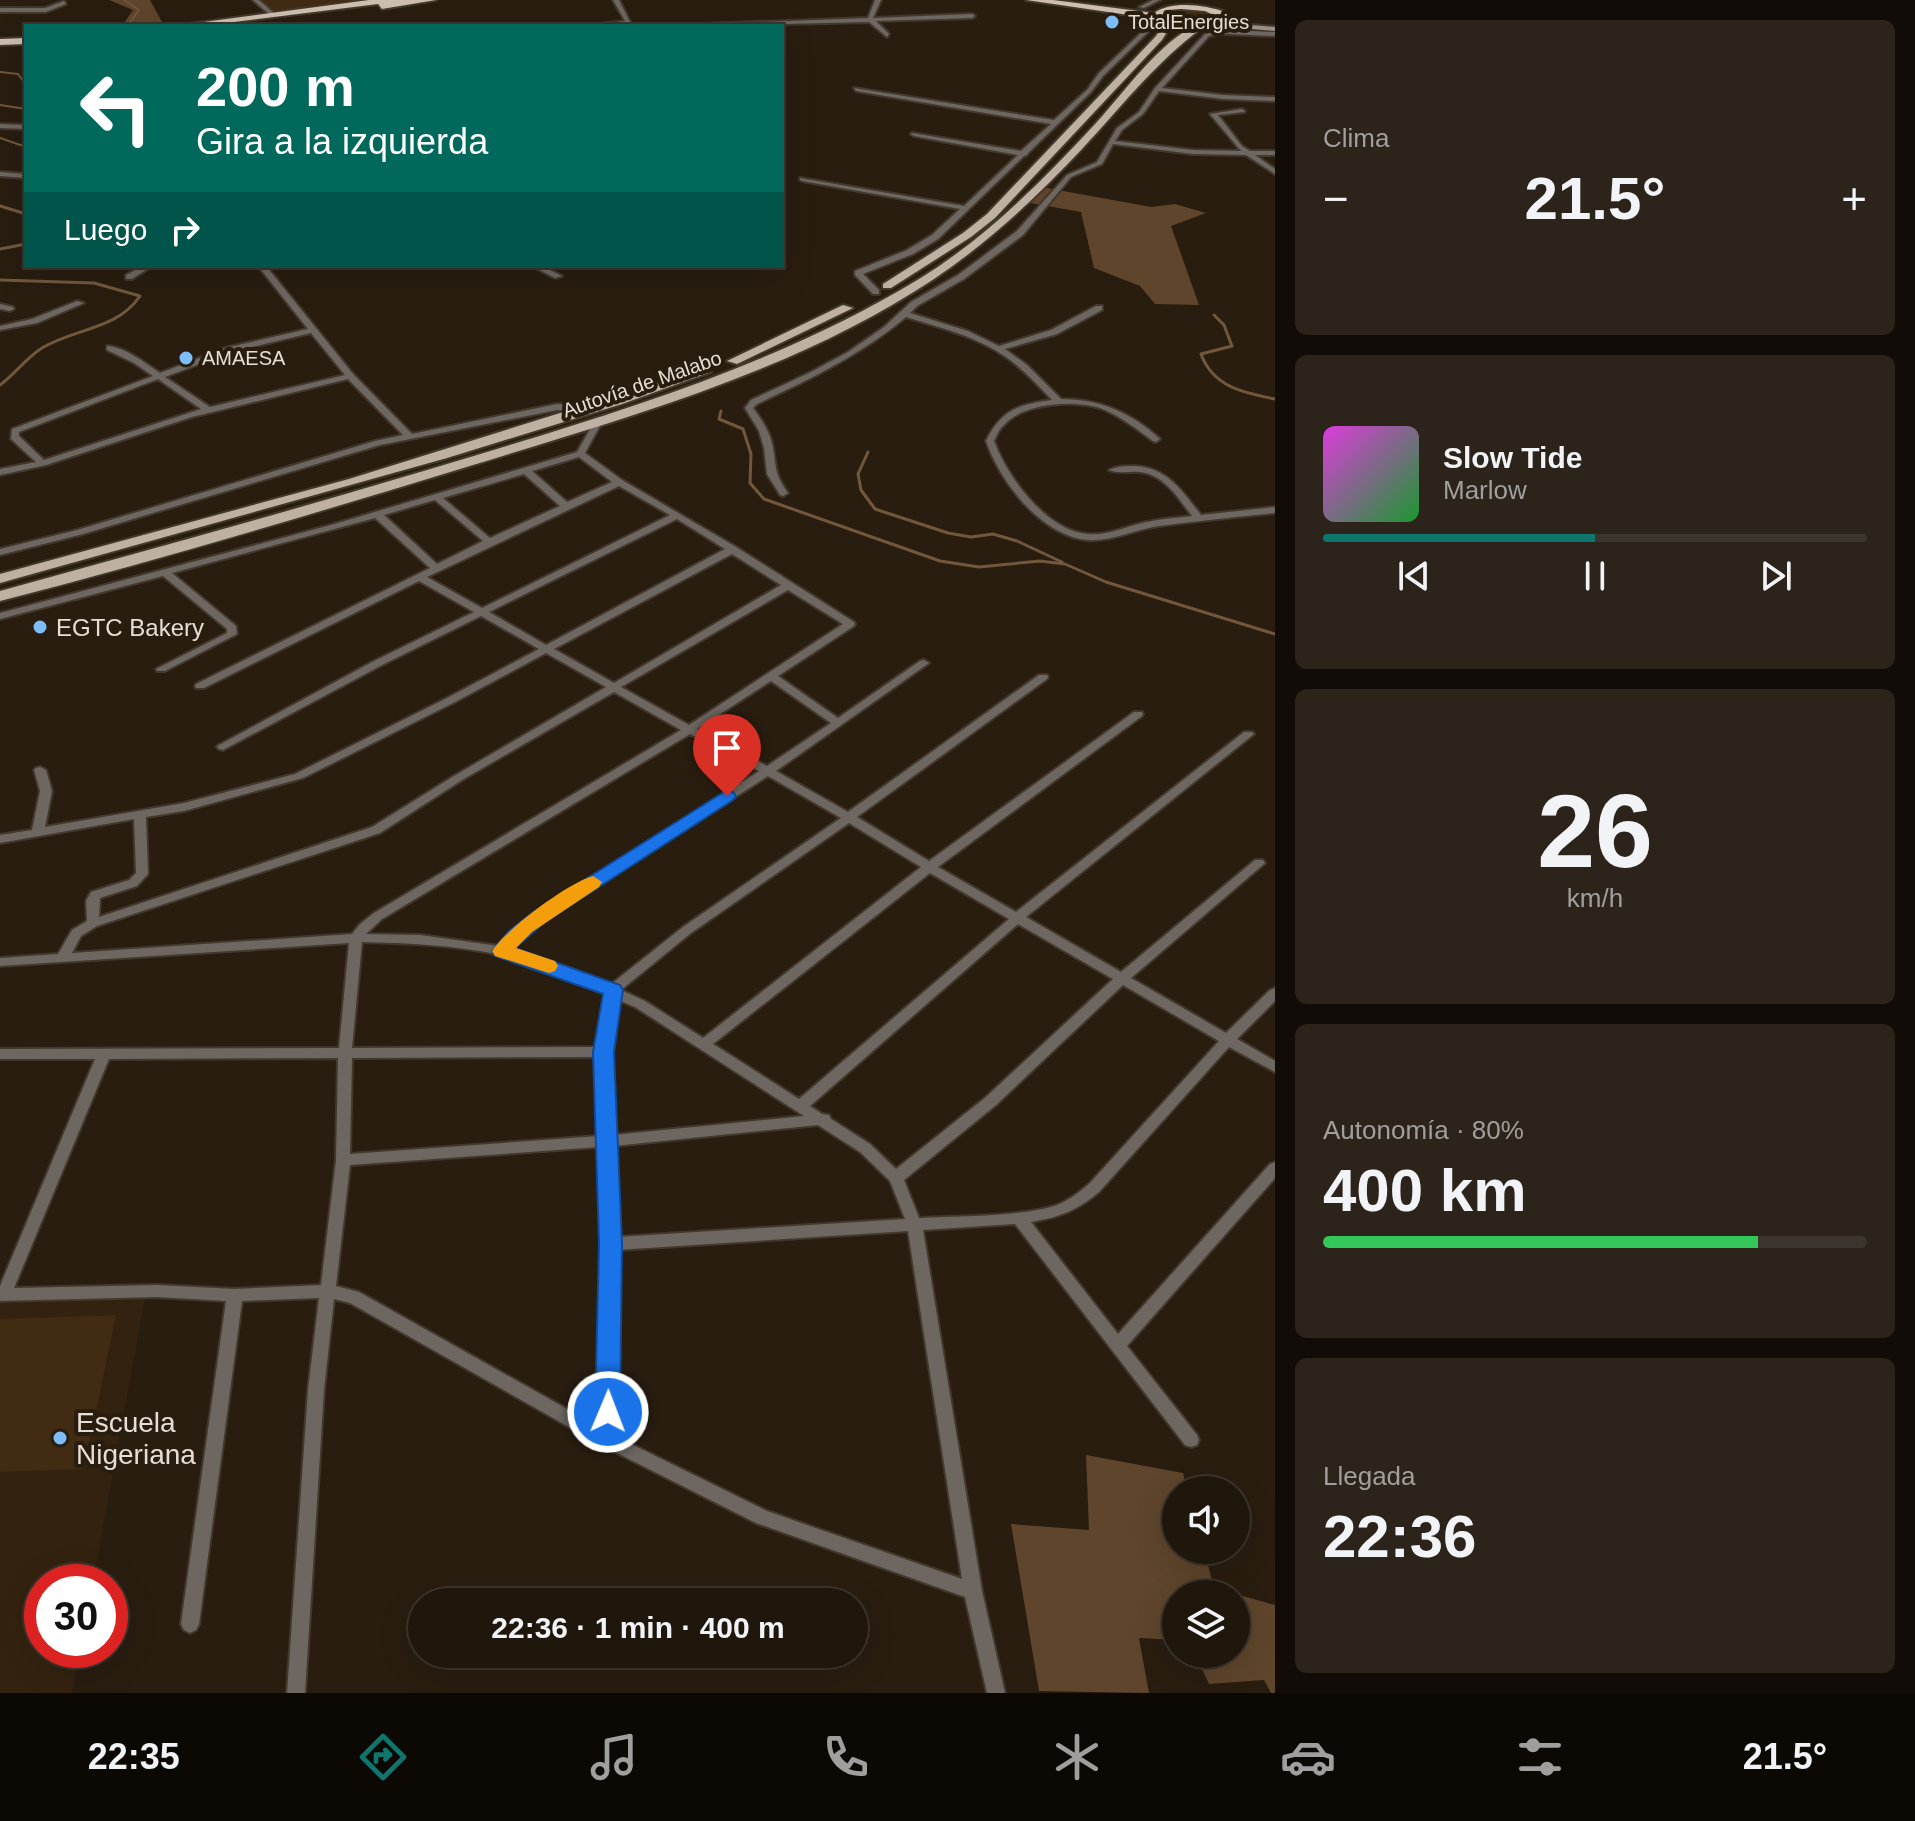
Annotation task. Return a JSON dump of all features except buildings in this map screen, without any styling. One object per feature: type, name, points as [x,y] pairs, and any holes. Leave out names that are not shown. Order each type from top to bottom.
[{"type":"highway","points":[[196,24],[392,0]]},
{"type":"highway","points":[[235,24],[431,0]]},
{"type":"highway","points":[[1031,0],[1199,26],[1217,12]]},
{"type":"highway","points":[[1077,0],[1142,7],[1181,6],[1217,12]]},
{"type":"highway","points":[[1181,6],[1193,0]]},
{"type":"highway","points":[[1162,19],[1159,10],[1167,7]]},
{"type":"highway","points":[[0,44],[24,43]]},
{"type":"main road","points":[[1217,12],[1275,30]]},
{"type":"main road","name":"Autovía de Malabo","points":[[0,596],[298,514],[597,415],[712,370],[816,323],[908,275],[991,216],[1159,38],[1162,19]]},
{"type":"main road","name":"Autovía de Malabo","points":[[0,579],[681,394],[824,334],[946,266],[1007,219],[1173,45],[1199,26]]},
{"type":"street","points":[[256,0],[273,15]]},
{"type":"street","points":[[616,0],[630,24]]},
{"type":"street","points":[[870,19],[878,0]]},
{"type":"street","points":[[1142,7],[1157,0]]},
{"type":"street","points":[[0,10],[46,10],[64,3]]},
{"type":"street","points":[[754,24],[972,16]]},
{"type":"street","points":[[870,19],[887,35]]},
{"type":"street","points":[[876,292],[858,273],[935,237],[1089,91],[1099,73],[1136,43],[1146,31],[1139,23],[1162,19]]},
{"type":"street","points":[[783,493],[767,467],[769,449],[763,431],[749,408],[754,402],[835,365],[876,340],[914,304],[961,277],[1020,233],[1069,176],[1100,163],[1119,129],[1141,113],[1157,89],[1207,35],[1275,30]]},
{"type":"street","points":[[856,89],[1053,122]]},
{"type":"street","points":[[1157,89],[1275,99]]},
{"type":"street","points":[[1242,111],[1213,114],[1231,137],[1275,172]]},
{"type":"street","points":[[0,126],[24,127]]},
{"type":"street","points":[[914,134],[1025,154]]},
{"type":"street","points":[[1111,142],[1193,152],[1275,153]]},
{"type":"street","points":[[0,174],[24,176]]},
{"type":"street","points":[[802,179],[964,208]]},
{"type":"street","points":[[129,277],[145,268]]},
{"type":"street","points":[[264,268],[350,376],[410,437]]},
{"type":"street","points":[[540,268],[558,276]]},
{"type":"street","points":[[0,328],[34,321],[80,303]]},
{"type":"street","points":[[999,348],[1054,332],[1099,308]]},
{"type":"street","points":[[905,314],[951,328],[999,348],[1060,403]]},
{"type":"street","points":[[43,463],[14,437],[15,431],[228,350],[313,330]]},
{"type":"street","points":[[110,348],[160,376],[208,410]]},
{"type":"street","points":[[0,472],[43,463],[208,410],[350,376]]},
{"type":"street","points":[[1156,439],[1102,406],[1060,403],[1017,412],[999,424],[990,441],[994,457],[1002,468],[1050,523],[1060,530],[1088,537],[1144,525],[1275,510]]},
{"type":"street","points":[[0,552],[80,532],[345,451],[557,407],[597,415],[580,454]]},
{"type":"street","points":[[0,616],[378,515],[580,454]]},
{"type":"street","points":[[296,1693],[316,1390],[343,1160],[345,1053],[356,938],[378,916],[689,730],[850,624],[733,549],[619,482],[580,454]]},
{"type":"street","points":[[1114,470],[1152,469],[1166,478],[1199,519]]},
{"type":"street","points":[[525,470],[565,505]]},
{"type":"street","points":[[200,686],[489,542],[619,482]]},
{"type":"street","points":[[438,498],[489,542]]},
{"type":"street","points":[[378,515],[437,569]]},
{"type":"street","points":[[223,747],[480,612],[677,515]]},
{"type":"street","points":[[0,839],[245,793],[299,776],[733,549]]},
{"type":"street","points":[[161,669],[232,634],[232,628],[164,571]]},
{"type":"street","points":[[420,577],[689,730],[768,771],[1275,1067]]},
{"type":"street","points":[[63,957],[76,933],[93,923],[376,830],[458,778],[789,585]]},
{"type":"street","points":[[502,951],[515,935],[539,918],[768,771],[924,663]]},
{"type":"street","points":[[772,677],[837,722]]},
{"type":"street","points":[[607,1440],[609,1141],[603,1052],[613,990],[687,930],[1043,677]]},
{"type":"street","points":[[704,1044],[929,867],[1138,714]]},
{"type":"street","points":[[801,1105],[1017,918],[1248,734]]},
{"type":"street","points":[[38,831],[46,791],[40,770]]},
{"type":"street","points":[[93,923],[92,901],[95,895],[133,883],[142,874],[140,815]]},
{"type":"street","points":[[896,1178],[991,1101],[1121,979],[1259,863]]},
{"type":"street","points":[[0,962],[356,938],[420,939],[502,951],[613,990],[824,1119],[877,1157],[896,1178],[915,1227],[973,1591],[996,1693]]},
{"type":"street","points":[[610,1244],[915,1227],[1056,1212],[1078,1201],[1094,1188],[1226,1041],[1275,993]]},
{"type":"street","points":[[0,1054],[603,1052]]},
{"type":"street","points":[[104,1053],[2,1295],[157,1291],[235,1295],[328,1291],[354,1297],[607,1440],[762,1517],[973,1591]]},
{"type":"street","points":[[343,1160],[609,1141],[824,1119]]},
{"type":"street","points":[[1117,1346],[1275,1168]]},
{"type":"street","points":[[1019,1218],[1191,1440]]},
{"type":"street","points":[[190,1624],[235,1295]]},
{"type":"shaded area","points":[[109,0],[150,0],[162,22],[123,24],[133,10]]},
{"type":"shaded area","points":[[260,0],[374,0],[274,12]]},
{"type":"shaded area","points":[[1194,7],[1219,14],[1221,19],[1186,23],[1164,18],[1162,12],[1171,8]]},
{"type":"shaded area","points":[[1036,186],[1151,207],[1175,204],[1206,213],[1171,226],[1199,305],[1155,304],[1140,286],[1094,268],[1081,212],[1019,201]]},
{"type":"shaded area","name":"Escuela Nigeriana","points":[[0,1291],[146,1293],[96,1564],[24,1564],[24,1668],[77,1668],[72,1693],[0,1693]]},
{"type":"shaded area","points":[[116,1315],[84,1469],[0,1472],[0,1319]]},
{"type":"shaded area","points":[[1086,1455],[1183,1473],[1184,1476],[1162,1476],[1162,1564],[1208,1564],[1212,1580],[1162,1580],[1162,1639],[1139,1638],[1149,1693],[1039,1691],[1011,1524],[1089,1530]]},
{"type":"shaded area","points":[[1250,1598],[1275,1605],[1275,1693],[1271,1693],[1264,1680],[1209,1684],[1202,1668],[1250,1668]]},
{"type":"waterway","points":[[124,0],[139,10],[128,24]]},
{"type":"waterway","points":[[0,72],[18,74],[24,82]]},
{"type":"waterway","points":[[0,105],[24,109]]},
{"type":"waterway","points":[[0,138],[24,146]]},
{"type":"waterway","points":[[0,206],[24,213]]},
{"type":"waterway","points":[[0,249],[24,244]]},
{"type":"waterway","points":[[0,280],[94,283],[140,296],[120,316],[42,348],[0,385]]},
{"type":"waterway","points":[[1214,315],[1224,325],[1232,346],[1201,354],[1206,365],[1231,387],[1275,399]]},
{"type":"waterway","points":[[721,411],[719,419],[743,429],[751,454],[750,483],[764,499],[940,561],[979,567],[1040,561],[1065,564],[1106,582],[1275,634]]},
{"type":"waterway","points":[[868,452],[858,474],[861,490],[875,509],[948,533],[971,537],[993,534],[1017,541],[1062,562]]},
{"type":"slow traffic","points":[[549,966],[502,951],[525,927],[593,882]]},
{"type":"place","name":"TotalEnergies","points":[[1112,22]]},
{"type":"place","name":"AMAESA","points":[[186,358]]},
{"type":"place","name":"EGTC Bakery","points":[[40,627]]},
{"type":"place","name":"Escuela Nigeriana","points":[[60,1438]]},
{"type":"route","points":[[608,1412],[609,1141],[603,1052],[613,990],[502,951],[525,927],[727,796]]}]
